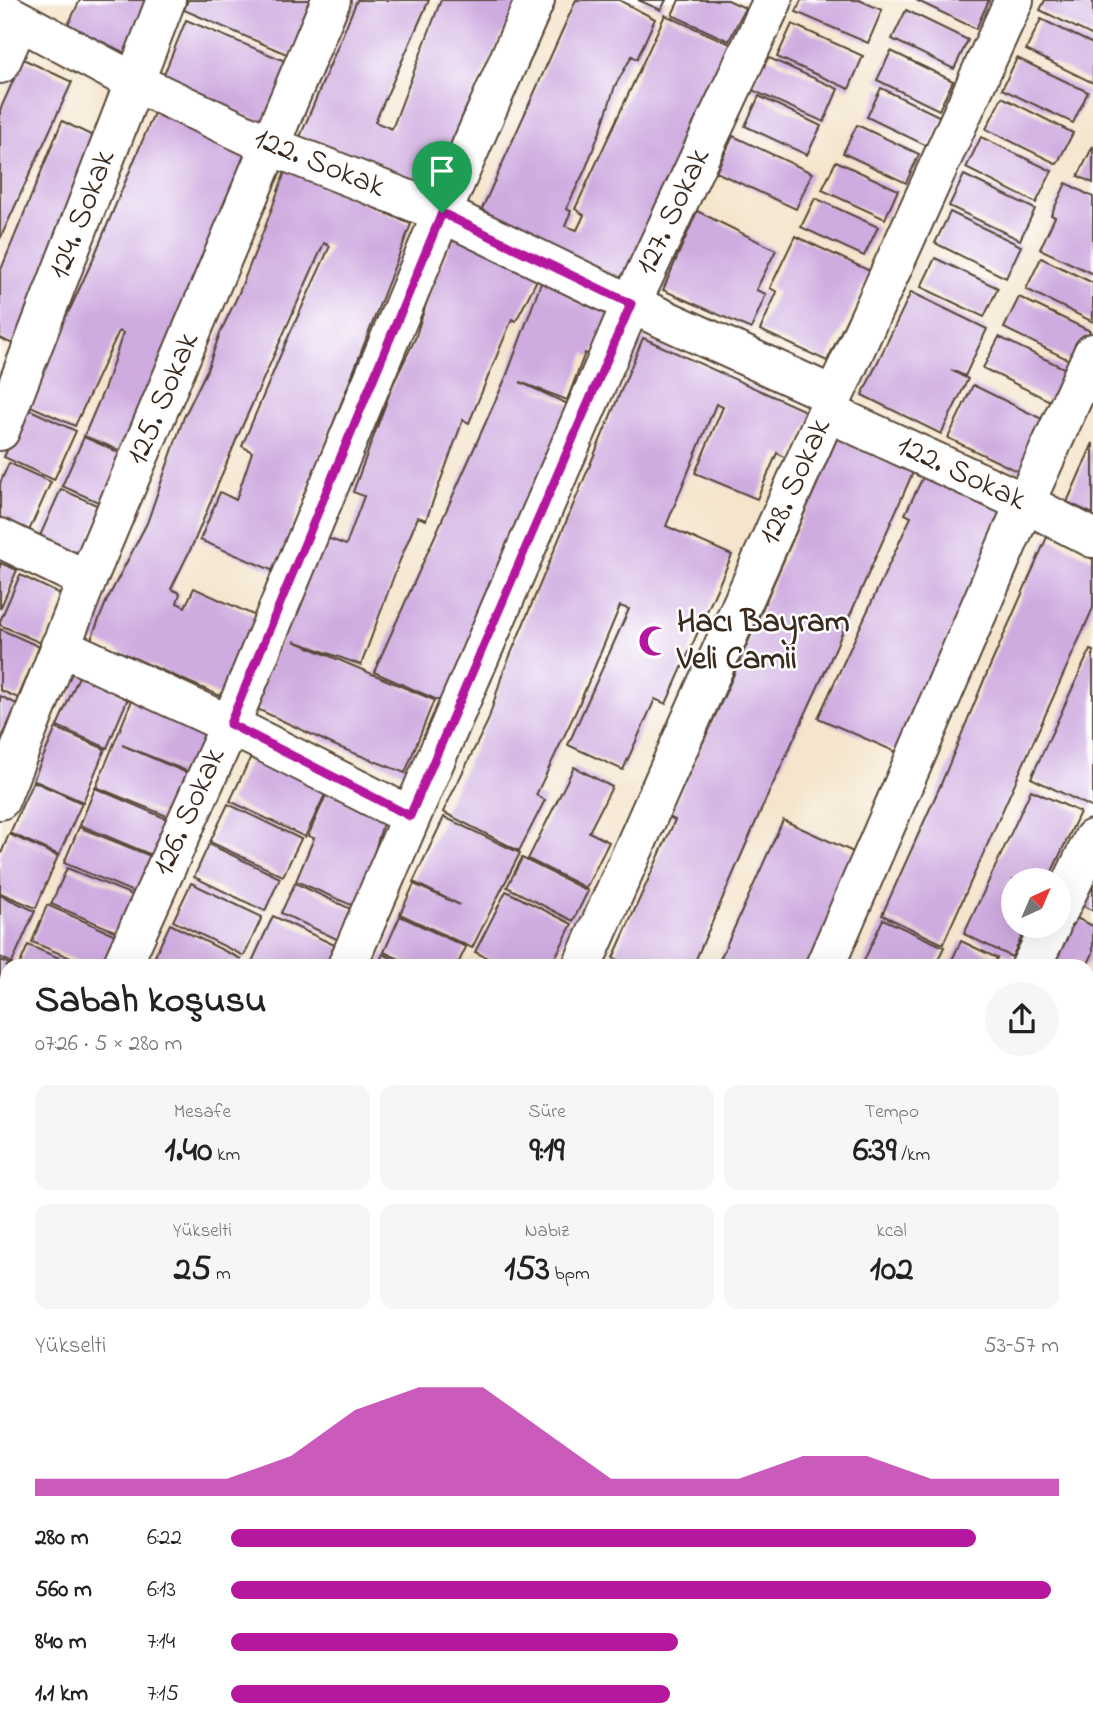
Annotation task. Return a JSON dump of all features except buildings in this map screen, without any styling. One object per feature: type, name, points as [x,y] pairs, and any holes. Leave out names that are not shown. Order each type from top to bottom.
[{"type":"street","name":"124. Sokak","points":[[0,431],[166,0]]},
{"type":"street","name":"125. Sokak","points":[[0,800],[87,580],[331,0]]},
{"type":"street","name":"126. Sokak","points":[[125,959],[230,724],[442,213],[535,0]]},
{"type":"street","name":"127. Sokak","points":[[350,959],[631,304],[773,0]]},
{"type":"street","name":"128. Sokak","points":[[585,959],[830,404],[1014,0]]},
{"type":"street","name":"122. Sokak","points":[[10,15],[134,82],[271,146],[442,213],[631,304],[1093,538]]},
{"type":"street","points":[[0,64],[10,15]]},
{"type":"street","points":[[828,959],[1025,503],[1093,353]]},
{"type":"street","points":[[0,538],[87,580]]},
{"type":"street","points":[[60,646],[230,724],[410,816]]},
{"type":"street","points":[[1071,885],[1093,839]]},
{"type":"street","points":[[1034,959],[1045,938]]},
{"type":"place","name":"Hacı Bayram Veli Camii","points":[[654,641]]},
{"type":"route","points":[[442,213],[631,304],[410,816],[230,724],[442,213]]}]
